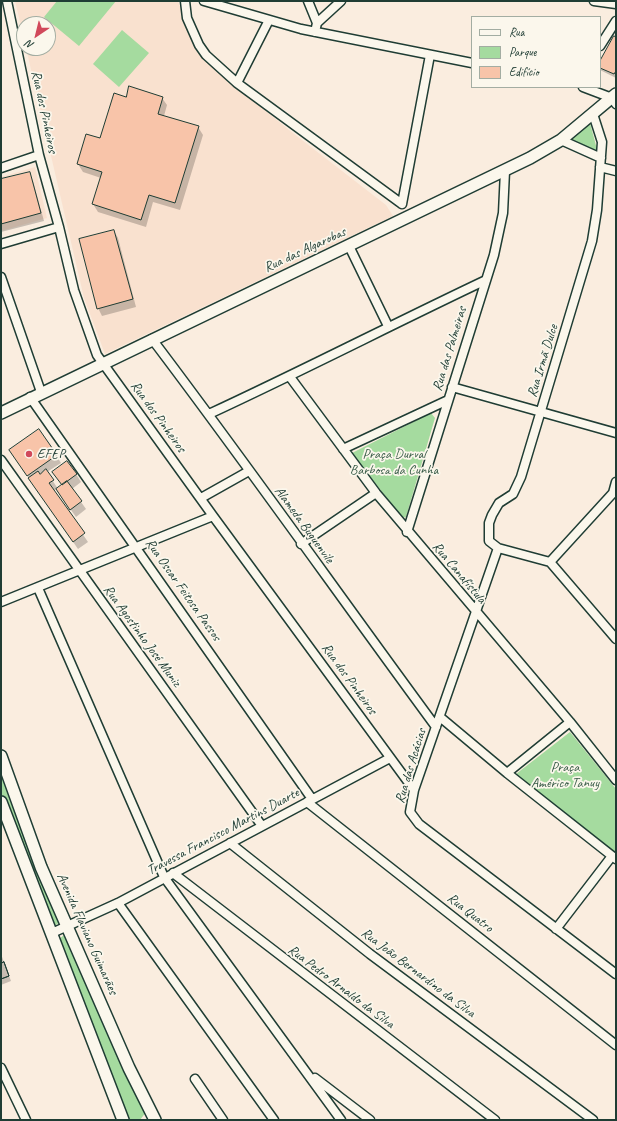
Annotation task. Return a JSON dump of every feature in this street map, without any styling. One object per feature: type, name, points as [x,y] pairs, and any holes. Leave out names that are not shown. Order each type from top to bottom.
[{"type":"main road","name":"Rua das Algarobas","points":[[1,413],[41,392],[350,246],[407,216],[505,171],[561,140],[615,98]]},
{"type":"main road","name":"Avenida Flaviano Guimarães","points":[[1,756],[41,867],[129,1068],[154,1119]]},
{"type":"main road","points":[[1,802],[123,1120]]},
{"type":"street","points":[[185,1],[187,18],[199,45],[206,55],[237,83],[402,204],[407,216]]},
{"type":"street","points":[[204,1],[315,32],[471,63]]},
{"type":"street","points":[[308,1],[317,23],[315,32]]},
{"type":"street","points":[[317,23],[341,1]]},
{"type":"street","points":[[594,1],[616,4]]},
{"type":"street","name":"Rua dos Pinheiros","points":[[5,3],[39,155],[59,227],[74,290],[97,355],[201,498],[212,516],[414,790]]},
{"type":"street","points":[[237,83],[269,20]]},
{"type":"street","points":[[601,44],[616,21]]},
{"type":"street","points":[[402,204],[430,55]]},
{"type":"street","points":[[586,88],[615,98]]},
{"type":"street","name":"Rua Irmã Dulce","points":[[498,548],[489,541],[489,523],[499,503],[512,494],[517,487],[541,412],[596,224],[602,142],[593,114]]},
{"type":"street","points":[[561,140],[601,158]]},
{"type":"street","points":[[1,168],[39,155]]},
{"type":"street","points":[[600,167],[616,171]]},
{"type":"street","name":"Rua das Palmeiras","points":[[407,532],[494,255],[503,213],[505,171]]},
{"type":"street","points":[[1,244],[59,227]]},
{"type":"street","points":[[350,246],[388,326]]},
{"type":"street","points":[[1,277],[41,392]]},
{"type":"street","points":[[209,414],[290,377],[388,326],[486,280]]},
{"type":"street","name":"Alameda Buguenvile","points":[[152,339],[209,414],[301,544],[436,727]]},
{"type":"street","name":"Rua Canafístula","points":[[290,377],[376,493],[407,532],[570,722],[616,780]]},
{"type":"street","points":[[452,387],[616,433]]},
{"type":"street","name":"Rua Oscar Feitosa Passos","points":[[30,398],[136,546],[310,800]]},
{"type":"street","points":[[343,449],[448,400]]},
{"type":"street","name":"Rua Agostinho José Muniz","points":[[1,460],[262,826]]},
{"type":"street","points":[[201,498],[249,471]]},
{"type":"street","points":[[550,562],[614,495],[616,482]]},
{"type":"street","points":[[301,544],[376,493]]},
{"type":"street","points":[[1,602],[212,516]]},
{"type":"street","points":[[498,548],[550,562],[616,639]]},
{"type":"street","name":"Rua das Acácias","points":[[498,548],[414,790],[410,812],[416,820],[616,974]]},
{"type":"street","points":[[38,588],[164,877],[271,1026],[308,1073],[341,1120]]},
{"type":"street","points":[[440,717],[507,773],[614,858],[556,929]]},
{"type":"street","points":[[507,773],[570,722]]},
{"type":"street","name":"Travessa Francisco Martins Duarte","points":[[52,933],[118,903],[164,877],[390,758]]},
{"type":"street","name":"Rua Quatro","points":[[310,800],[616,1045]]},
{"type":"street","name":"Rua João Bernardino da Silva","points":[[230,843],[370,954],[594,1120]]},
{"type":"street","name":"Rua Pedro Arnaldo da Silva","points":[[173,873],[495,1120]]},
{"type":"street","points":[[118,903],[274,1120]]},
{"type":"street","points":[[1,1068],[26,1120]]},
{"type":"street","points":[[308,1073],[370,1120]]},
{"type":"street","points":[[195,1079],[223,1120]]},
{"type":"shaded area","points":[[15,1],[178,1],[197,51],[233,84],[289,130],[386,205],[393,216],[105,354],[84,298],[28,56],[56,56],[56,16],[19,16]]},
{"type":"shaded area","points":[[35,167],[47,218],[1,231],[1,177]]},
{"type":"green space","points":[[57,1],[116,1],[79,46],[56,27],[56,16],[45,16]]},
{"type":"green space","points":[[122,30],[149,53],[119,87],[93,64]]},
{"type":"green space","points":[[590,123],[598,153],[569,141]]},
{"type":"green space","name":"Praça Durval Barbosa da Cunha","points":[[431,413],[435,418],[406,517],[402,518],[352,453]]},
{"type":"green space","name":"Praça Américo Tanuy","points":[[570,732],[616,789],[616,853],[516,774]]},
{"type":"green space","points":[[1,759],[61,921],[56,925],[52,925],[47,921],[1,796]]},
{"type":"green space","points":[[64,935],[70,939],[146,1112],[140,1120],[127,1120],[58,940]]},
{"type":"building","points":[[614,36],[616,37],[616,71],[614,74],[601,68],[601,59]]},
{"type":"building","points":[[129,86],[163,97],[158,114],[199,126],[175,203],[149,195],[141,220],[92,204],[102,172],[77,164],[86,134],[100,138],[114,93],[126,97]]},
{"type":"building","points":[[30,172],[41,213],[1,224],[1,179]]},
{"type":"building","points":[[114,230],[133,299],[97,309],[79,239]]},
{"type":"building","points":[[39,429],[57,455],[27,476],[9,450]]},
{"type":"building","points":[[67,461],[77,474],[62,485],[52,472]]},
{"type":"building","points":[[46,469],[54,480],[49,483],[85,533],[73,542],[28,478],[38,471],[40,474]]},
{"type":"building","points":[[67,481],[82,501],[70,510],[56,489]]},
{"type":"building","points":[[4,962],[9,976],[1,979],[1,964]]},
{"type":"building","points":[[4,962],[9,976],[1,979],[1,964]]},
{"type":"place","name":"EFEP","points":[[29,454]]}]
